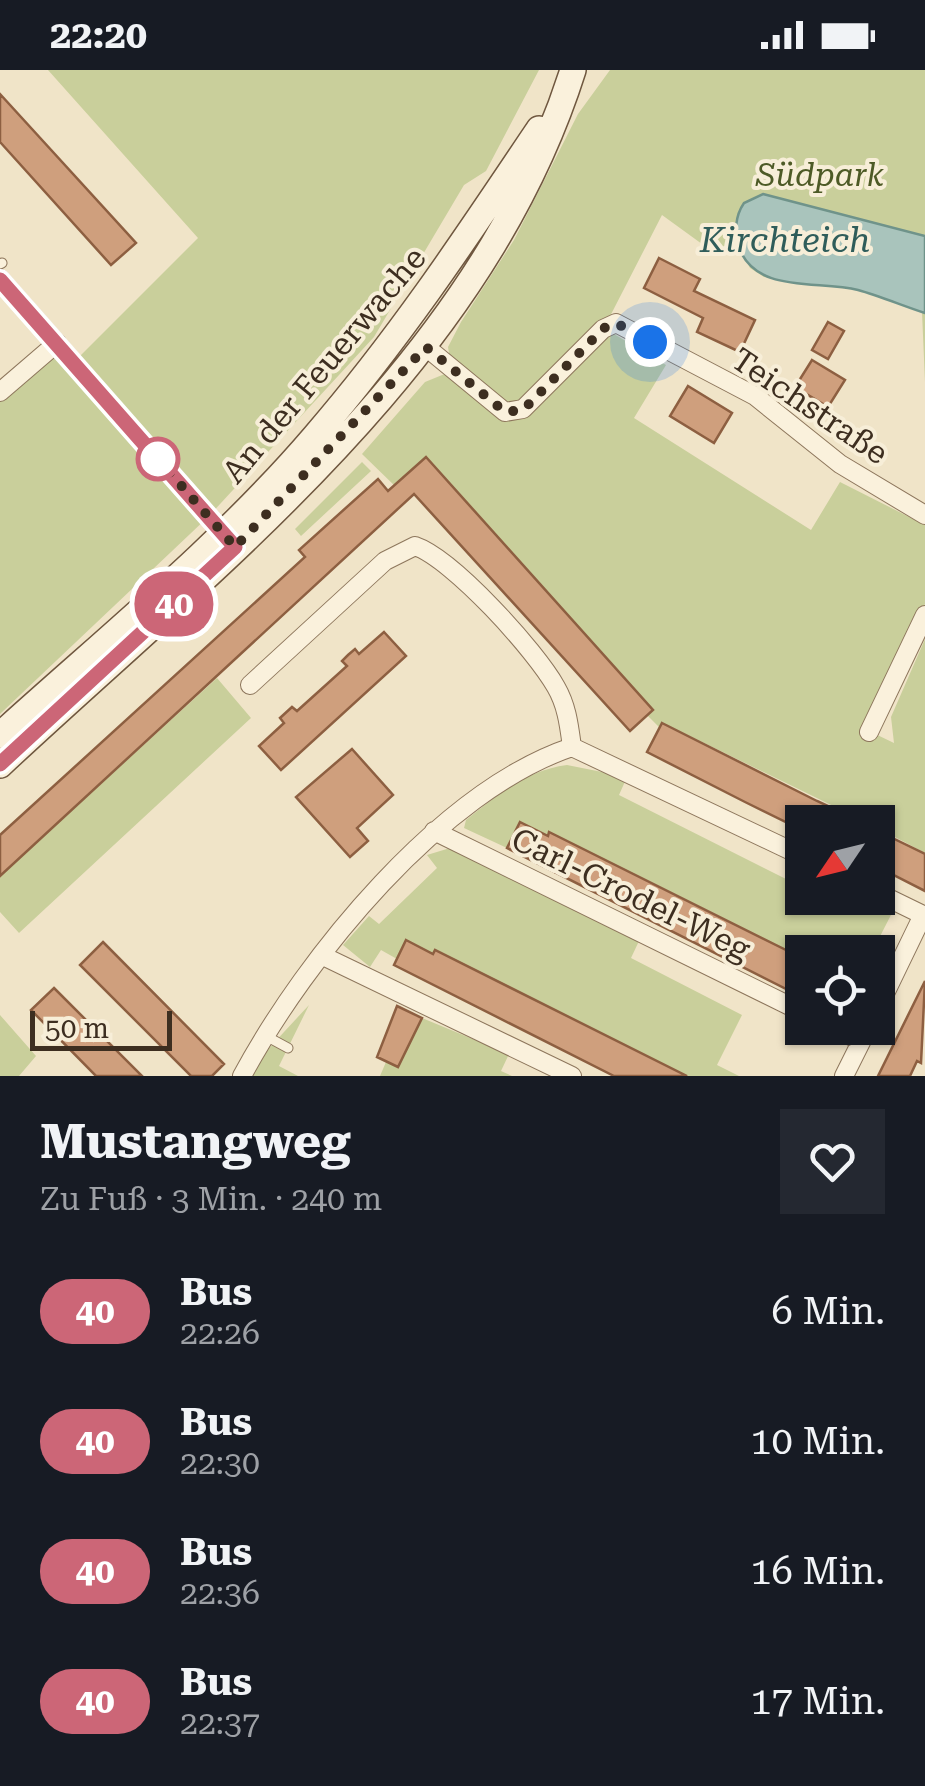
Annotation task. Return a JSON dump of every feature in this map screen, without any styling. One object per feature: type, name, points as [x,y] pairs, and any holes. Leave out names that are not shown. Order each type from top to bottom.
[{"type":"street","name":"An der Feuerwache","points":[[0,735],[230,540],[402,332],[571,76]]},
{"type":"street","name":"An der Feuerwache","points":[[0,764],[426,347],[524,196],[571,76]]},
{"type":"street","points":[[1,269],[57,342],[230,540]]},
{"type":"street","name":"Teichstraße","points":[[426,347],[505,412],[523,410],[604,328],[616,323],[755,396],[788,430],[925,515]]},
{"type":"street","points":[[0,392],[57,342]]},
{"type":"street","points":[[250,684],[385,561],[415,546],[445,562],[536,660],[568,715],[572,747]]},
{"type":"street","points":[[869,732],[925,615]]},
{"type":"street","points":[[242,1076],[264,1036],[305,994],[323,956],[434,830],[514,773],[572,747],[620,766],[785,848]]},
{"type":"street","name":"Carl-Crodel-Weg","points":[[434,830],[785,1004]]},
{"type":"street","points":[[895,901],[924,915],[895,974]]},
{"type":"street","points":[[323,956],[572,1076]]},
{"type":"street","points":[[844,1076],[859,1045]]},
{"type":"lane","points":[[402,332],[426,347]]},
{"type":"lane","points":[[264,1036],[288,1048]]},
{"type":"green space","points":[[48,70],[539,70],[486,171],[464,185],[374,337],[209,516],[0,714],[0,392],[57,343],[75,361],[198,238]]},
{"type":"green space","name":"Südpark","points":[[610,70],[925,70],[925,382],[922,312],[855,289],[764,277],[750,268],[737,241],[713,252],[662,215],[604,328],[666,365],[634,418],[811,530],[840,482],[925,525],[925,604],[869,731],[894,743],[891,717],[925,639],[925,853],[895,837],[895,805],[831,805],[663,723],[660,728],[647,715],[653,710],[426,457],[402,479],[398,489],[362,454],[425,382],[452,371],[448,347],[514,240],[578,114]]},
{"type":"green space","points":[[362,462],[371,471],[301,536],[295,529]]},
{"type":"green space","points":[[217,678],[251,718],[19,933],[0,912],[0,876]]},
{"type":"green space","points":[[567,765],[627,777],[619,795],[785,878],[785,915],[891,915],[881,935],[785,935],[785,950],[770,942],[767,945],[623,869],[603,864],[604,859],[550,832],[548,836],[520,822],[507,848],[464,828],[466,820],[513,785]]},
{"type":"green space","points":[[450,848],[639,941],[631,958],[742,1015],[717,1065],[739,1076],[678,1076],[474,969],[472,973],[435,950],[433,954],[406,941],[397,959],[381,950],[370,967],[343,945],[369,916],[379,924],[437,868],[427,855]]},
{"type":"green space","points":[[309,1005],[279,1066],[298,1076],[251,1076],[259,1059]]},
{"type":"green space","points":[[0,1015],[36,1056],[19,1076],[0,1076]]},
{"type":"green space","points":[[422,1018],[509,1054],[501,1071],[512,1076],[380,1076],[386,1062],[398,1067]]},
{"type":"water","name":"Kirchteich","points":[[763,194],[925,236],[925,313],[858,290],[790,282],[759,273],[739,248],[736,225],[744,203]]},
{"type":"building","points":[[0,94],[136,243],[111,265],[0,142]]},
{"type":"building","points":[[659,258],[700,279],[694,291],[755,320],[740,352],[697,332],[703,318],[644,288]]},
{"type":"building","points":[[828,322],[844,331],[828,359],[812,350]]},
{"type":"building","points":[[812,360],[845,380],[828,407],[795,387]]},
{"type":"building","points":[[688,386],[732,413],[714,443],[670,416]]},
{"type":"building","points":[[426,457],[653,710],[630,731],[414,494],[0,876],[0,835],[305,557],[299,550],[378,479],[388,491]]},
{"type":"building","points":[[384,632],[406,656],[281,770],[259,746],[284,723],[280,718],[292,707],[297,711],[347,666],[342,661],[348,655],[355,649],[359,654]]},
{"type":"building","points":[[662,723],[826,805],[785,805],[785,822],[647,752]]},
{"type":"building","points":[[352,749],[393,795],[357,828],[368,841],[350,857],[296,797]]},
{"type":"building","points":[[520,822],[548,836],[549,832],[785,950],[785,988],[507,848]]},
{"type":"building","points":[[895,839],[925,854],[925,891],[895,876]]},
{"type":"building","points":[[406,940],[433,954],[435,950],[687,1076],[614,1076],[394,965]]},
{"type":"building","points":[[103,942],[224,1064],[212,1076],[191,1076],[80,965]]},
{"type":"building","points":[[925,981],[921,1063],[917,1061],[910,1076],[878,1076]]},
{"type":"building","points":[[54,988],[142,1076],[96,1076],[31,1010]]},
{"type":"building","points":[[397,1006],[422,1018],[398,1067],[377,1057]]},
{"type":"bus line","name":"40","points":[[0,280],[235,547],[0,764]]},
{"type":"route","points":[[158,459],[235,547],[292,492],[426,347],[505,412],[523,410],[604,328],[616,323],[650,342]]}]
